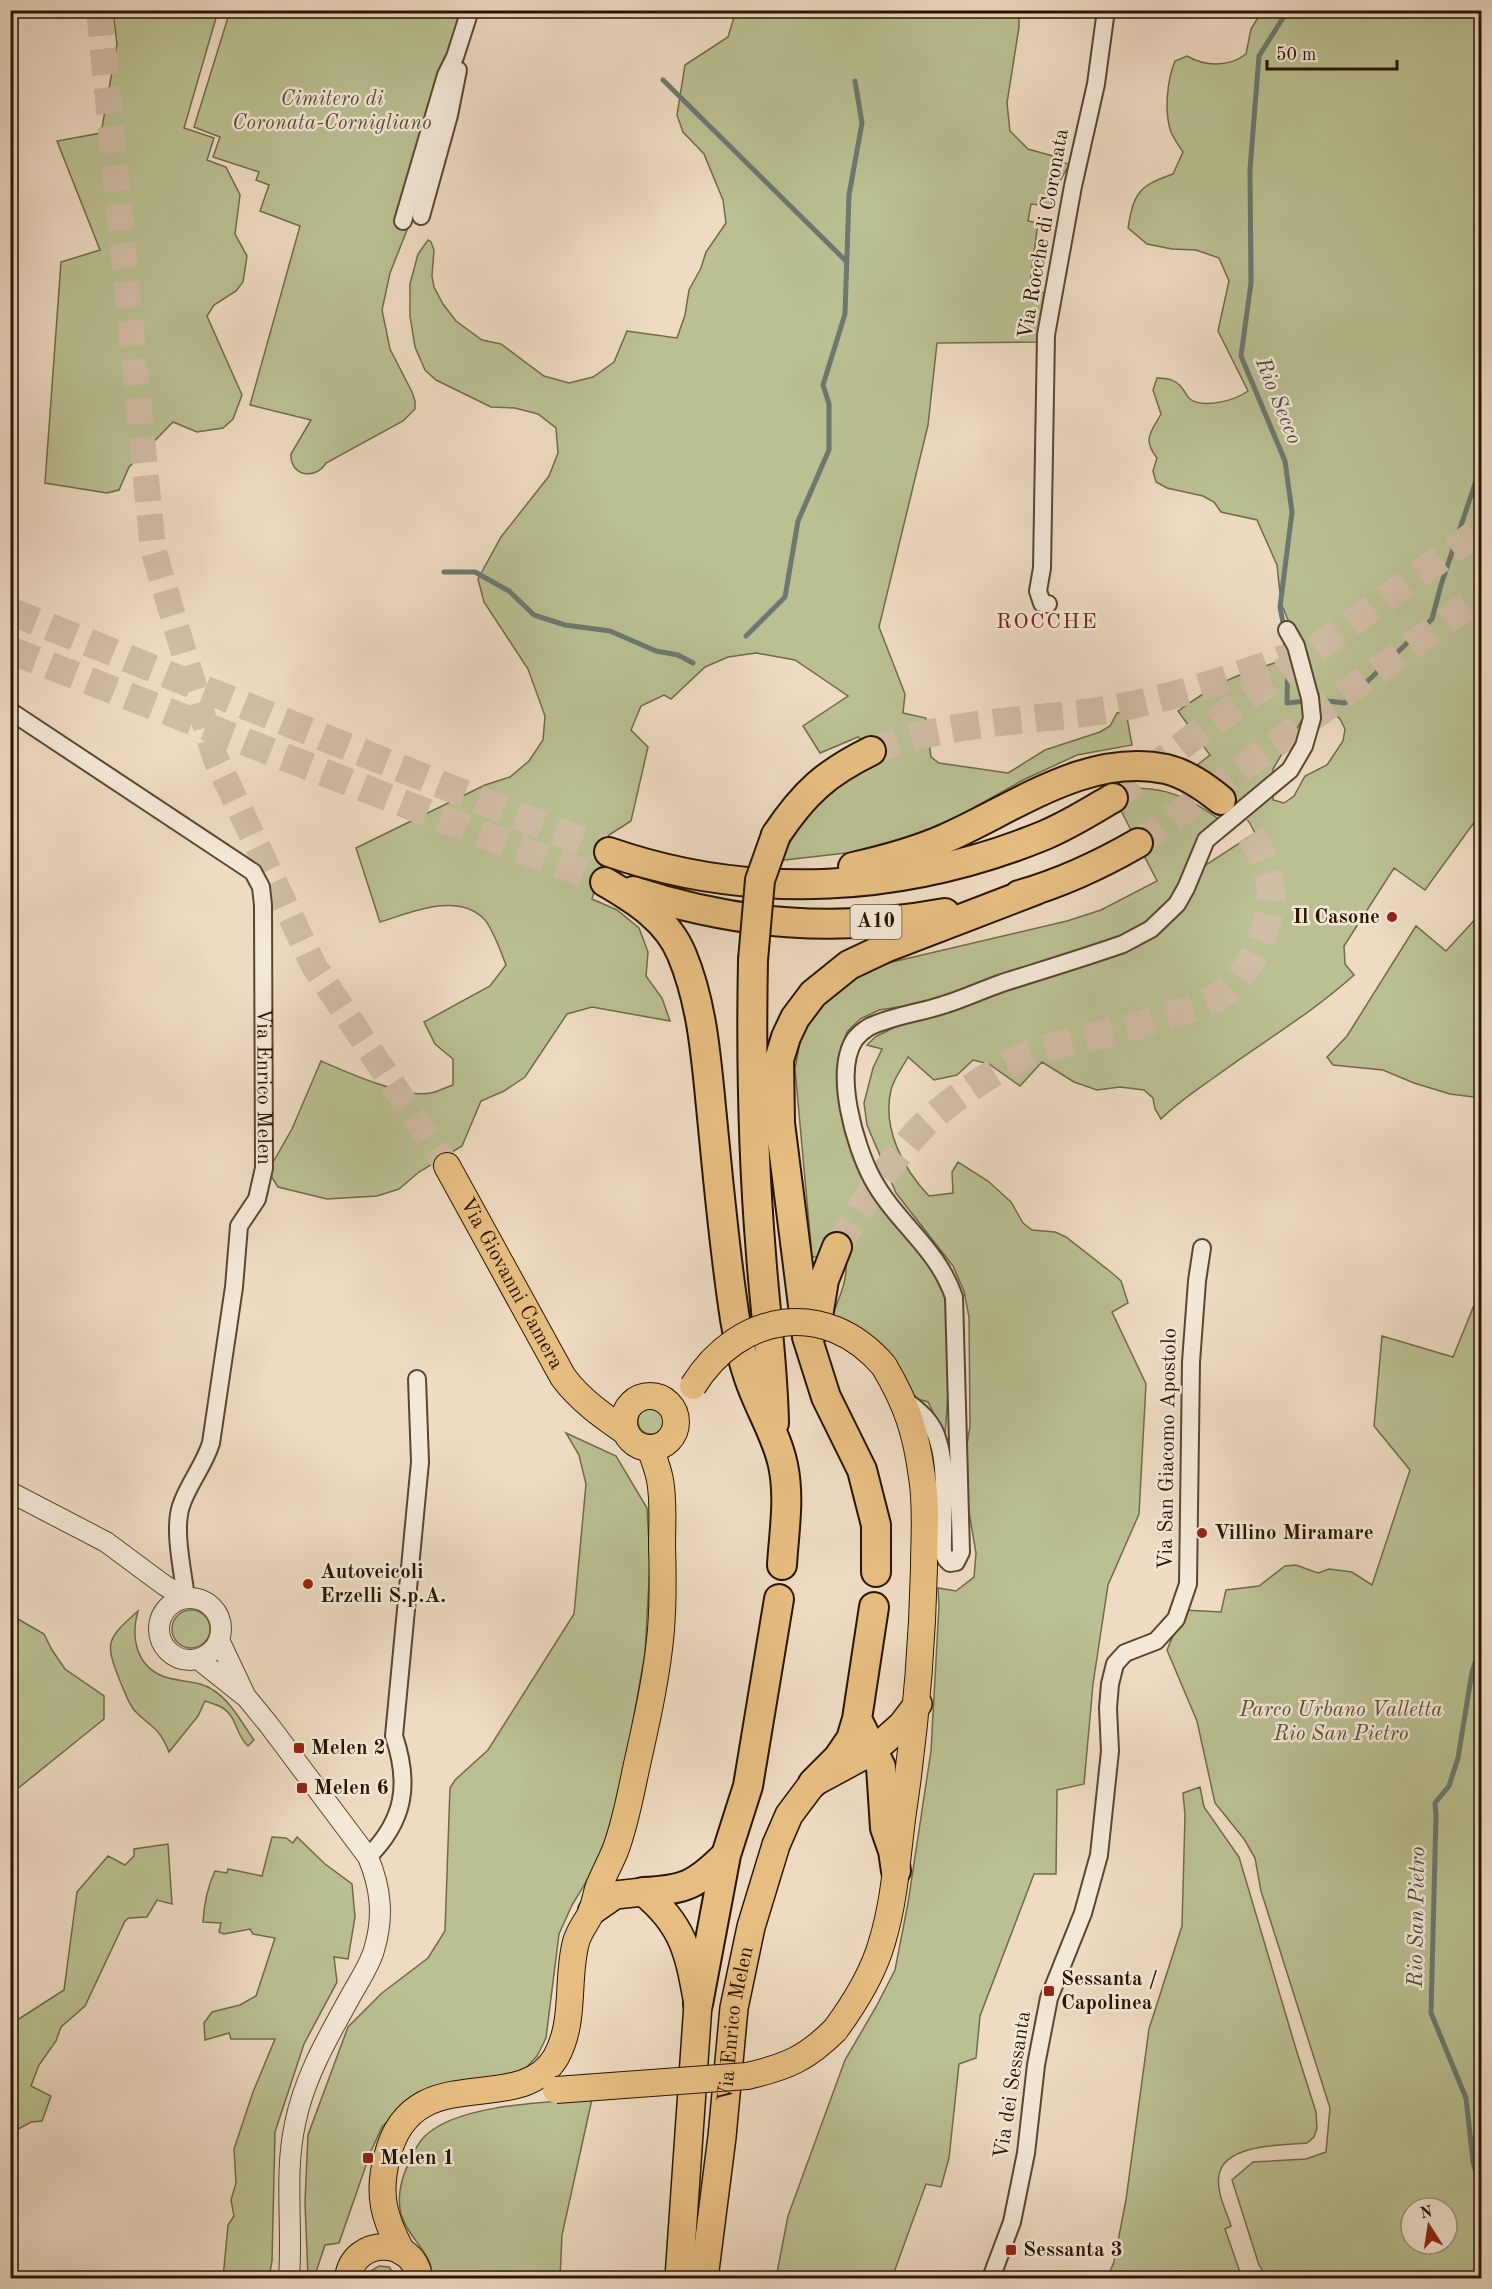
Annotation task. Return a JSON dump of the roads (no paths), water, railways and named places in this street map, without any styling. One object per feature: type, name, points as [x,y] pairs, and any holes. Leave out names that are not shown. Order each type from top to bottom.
[{"type":"highway","points":[[782,1565],[787,1486],[783,1462],[774,1437],[773,1369],[761,1254],[752,1124],[753,960],[760,880],[776,835],[800,801],[824,777],[871,751]]},
{"type":"highway","points":[[784,885],[898,856],[944,839],[1065,782],[1113,767],[1140,765],[1168,770],[1203,786],[1221,800]]},
{"type":"highway","name":"A10","points":[[609,852],[637,862],[692,876],[740,883],[784,885],[858,882],[945,869],[978,859],[1047,834],[1113,798]]},
{"type":"highway","name":"A10","points":[[774,1437],[747,1373],[736,1323],[724,1248],[705,1053],[693,985],[682,953],[667,929],[643,905],[605,882],[668,902],[740,919],[783,924],[832,925],[932,915],[975,907],[1036,890],[1091,868],[1138,843]]},
{"type":"highway","points":[[876,1572],[876,1525],[862,1470],[826,1397],[807,1337],[780,1113],[779,1059],[795,1018],[813,994],[849,965],[885,948],[1036,890]]},
{"type":"highway","points":[[814,1365],[820,1297],[837,1246]]},
{"type":"highway","points":[[699,2004],[726,1855],[748,1786],[779,1599]]},
{"type":"highway","points":[[813,1783],[838,1758],[851,1739],[857,1719],[874,1606]]},
{"type":"highway","points":[[813,1783],[874,1750],[902,1725],[918,1704]]},
{"type":"highway","points":[[857,1719],[874,1750],[880,1767],[885,1828],[893,1851],[896,1871]]},
{"type":"highway","name":"Via Enrico Melen","points":[[704,2278],[722,2137],[734,2008],[751,1928],[782,1830],[800,1798],[813,1783]]},
{"type":"highway","points":[[592,1911],[615,1895],[670,1891],[687,1886],[705,1876],[726,1855]]},
{"type":"highway","name":"Via Enrico Melen","points":[[643,1892],[667,1915],[683,1941],[699,2004],[679,2278]]},
{"type":"main road","name":"Via Giovanni Camera","points":[[447,1166],[563,1377],[581,1397],[627,1420]]},
{"type":"main road","points":[[515,2086],[556,2090],[747,2076],[774,2070],[798,2060],[821,2044],[835,2030],[856,2000],[872,1971],[882,1943],[890,1908],[918,1704],[923,1583],[923,1480],[916,1441],[903,1398],[873,1352],[856,1339],[839,1330],[819,1324],[796,1322],[774,1324],[751,1332],[730,1344],[713,1358],[685,1394],[668,1402]]},
{"type":"main road","points":[[660,1397],[668,1402],[676,1414],[675,1431],[664,1444],[650,1448],[638,1445],[627,1420],[640,1398],[660,1397]]},
{"type":"main road","points":[[368,2250],[383,2210],[384,2176],[388,2152],[396,2134],[410,2116],[429,2102],[449,2094],[530,2082],[542,2074],[560,2048],[566,2030],[575,1945],[592,1911],[599,1886],[615,1851],[627,1810],[642,1744],[661,1630],[663,1584],[661,1490],[650,1448]]},
{"type":"main road","points":[[383,2210],[388,2226],[402,2252],[414,2264],[418,2278]]},
{"type":"main road","points":[[348,2278],[354,2261],[368,2250],[385,2246],[402,2252]]},
{"type":"street","points":[[403,222],[446,75],[456,57],[470,10]]},
{"type":"street","name":"Via Rocche di Coronata","points":[[1048,604],[1042,603],[1038,591],[1041,568],[1046,335],[1073,186],[1096,84],[1106,10]]},
{"type":"street","points":[[421,216],[458,72],[456,57]]},
{"type":"street","points":[[903,1398],[922,1413],[932,1426],[939,1441],[942,1463],[943,1552],[950,1563],[956,1562],[961,1552],[954,1297],[948,1280],[937,1261],[887,1201],[861,1156],[847,1094],[846,1063],[849,1050],[866,1028],[941,1006],[1123,944],[1150,929],[1165,917],[1177,904],[1186,888],[1206,840],[1290,770],[1304,746],[1312,718],[1310,698],[1296,646],[1287,630]]},
{"type":"street","name":"Via Enrico Melen","points":[[10,711],[253,872],[261,887],[263,905],[264,1168],[257,1199],[239,1226],[234,1287],[211,1443],[206,1459],[181,1506],[178,1525],[186,1598]]},
{"type":"street","name":"Via San Giacomo Apostolo","points":[[1156,1641],[1176,1618],[1188,1584],[1191,1362],[1197,1281],[1202,1248]]},
{"type":"street","points":[[368,1857],[394,1824],[402,1797],[402,1761],[394,1736],[420,1462],[417,1379]]},
{"type":"street","points":[[10,1492],[106,1542],[186,1598]]},
{"type":"street","points":[[141,1568],[162,1615]]},
{"type":"street","points":[[186,1598],[204,1601],[216,1612],[221,1631],[219,1640],[207,1655],[198,1659],[177,1658],[162,1644],[159,1634],[162,1615],[176,1600],[186,1598]]},
{"type":"street","points":[[219,1640],[247,1698]]},
{"type":"street","name":"Via dei Sessanta","points":[[991,2278],[1012,2222],[1026,2153],[1036,2065],[1049,1998],[1083,1913],[1098,1855],[1110,1751],[1108,1708],[1110,1684],[1115,1664],[1125,1653],[1156,1641]]},
{"type":"street","points":[[198,1659],[247,1698],[270,1725],[368,1857],[377,1878],[380,1898],[380,1919],[374,1951],[311,2068],[294,2124],[291,2155],[289,2278]]},
{"type":"waterway","name":"Rio Secco","points":[[1284,628],[1280,607],[1292,512],[1285,461],[1241,356],[1251,283],[1250,169],[1259,56],[1288,10]]},
{"type":"waterway","points":[[663,80],[846,261]]},
{"type":"waterway","points":[[746,636],[785,597],[798,521],[829,450],[829,404],[823,385],[845,314],[849,195],[862,123],[855,81]]},
{"type":"waterway","points":[[1288,645],[1287,703],[1318,700],[1345,703],[1432,619],[1441,585],[1482,463]]},
{"type":"waterway","points":[[444,572],[475,572],[509,591],[534,615],[565,625],[610,631],[656,651],[678,655],[693,663]]},
{"type":"waterway","name":"Rio San Pietro","points":[[1482,1641],[1472,1672],[1458,1758],[1449,1786],[1435,1803],[1431,2013],[1466,2098],[1473,2162],[1482,2195]]},
{"type":"tunnel","points":[[99,10],[153,549],[215,757],[314,966],[447,1166]]},
{"type":"tunnel","points":[[1113,798],[1196,735],[1482,529]]},
{"type":"tunnel","points":[[1138,843],[1482,595]]},
{"type":"tunnel","points":[[10,611],[609,852]]},
{"type":"tunnel","points":[[871,751],[934,732],[1105,710],[1160,699],[1241,674],[1320,645]]},
{"type":"tunnel","points":[[10,650],[605,882]]},
{"type":"tunnel","points":[[837,1247],[876,1185],[909,1141],[941,1110],[976,1084],[1031,1054],[1133,1027],[1202,1005],[1221,994],[1241,976],[1256,952],[1266,925],[1271,889],[1268,872],[1254,841],[1221,800]]},
{"type":"place","name":"Il Casone","points":[[1392,917]]},
{"type":"place","name":"Villino Miramare","points":[[1202,1533]]},
{"type":"place","name":"Autoveicoli Erzelli S.p.A.","points":[[308,1584]]},
{"type":"place","name":"Melen 2","points":[[299,1748]]},
{"type":"place","name":"Melen 6","points":[[302,1788]]},
{"type":"place","name":"Sessanta / Capolinea","points":[[1049,1991]]},
{"type":"place","name":"Melen 1","points":[[368,2158]]},
{"type":"place","name":"Sessanta 3","points":[[1011,2250]]},
{"type":"district","name":"ROCCHE","points":[[1047,622]]},
{"type":"park label","name":"Cimitero di Coronata-Cornigliano","points":[[332,111]]},
{"type":"park label","name":"Parco Urbano Valletta Rio San Pietro","points":[[1341,1722]]}]
